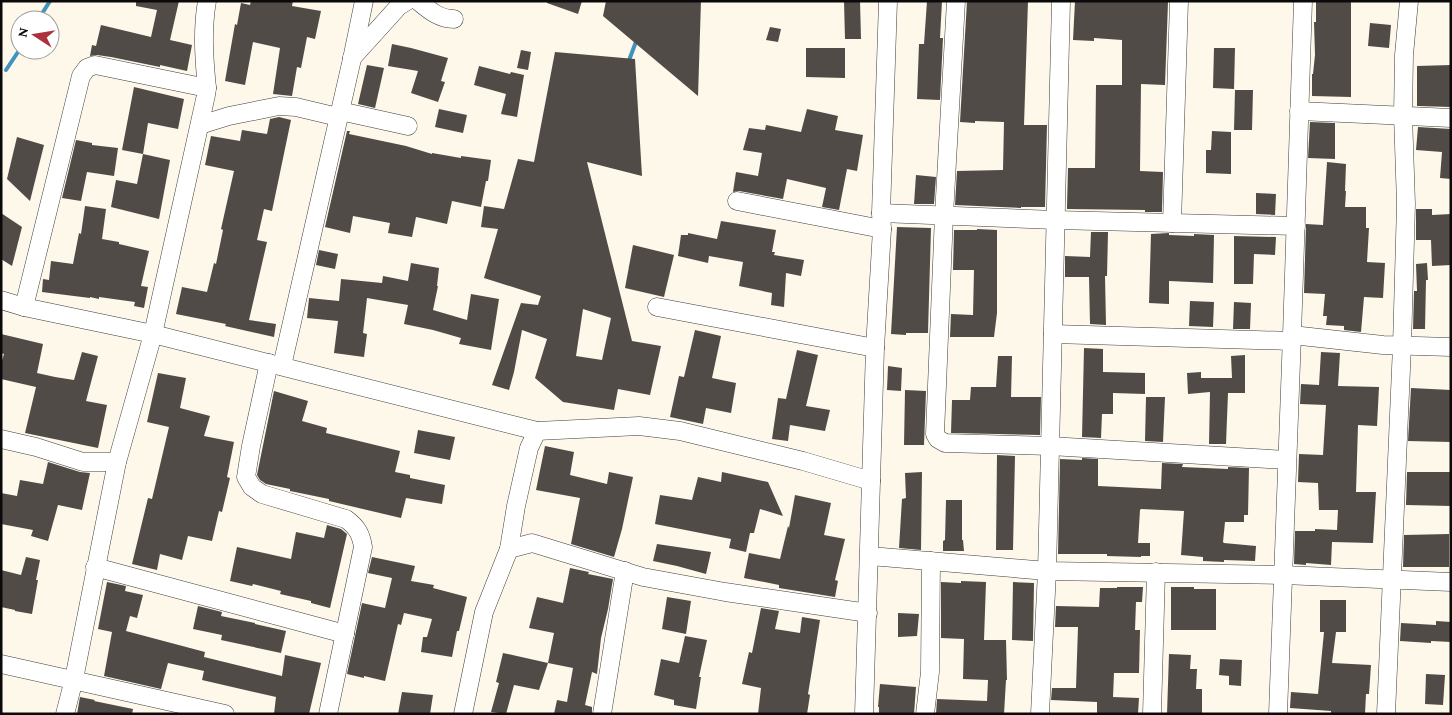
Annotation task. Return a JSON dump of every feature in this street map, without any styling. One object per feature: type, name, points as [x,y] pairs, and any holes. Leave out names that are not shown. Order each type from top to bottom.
[{"type":"street","points":[[64,714],[74,679],[117,462],[152,334],[200,125],[206,95],[203,37],[207,1]]},
{"type":"street","points":[[328,714],[363,547],[362,536],[356,525],[346,519],[262,494],[252,487],[246,477],[251,446],[276,364],[339,114],[364,1]]},
{"type":"street","points":[[352,59],[399,6],[407,1]]},
{"type":"street","points":[[418,1],[439,17],[454,19]]},
{"type":"street","points":[[864,714],[888,1]]},
{"type":"street","points":[[956,1],[944,216],[935,434],[938,439],[945,442],[1050,446],[1287,460]]},
{"type":"street","points":[[1040,714],[1050,446],[1062,1]]},
{"type":"street","points":[[1172,223],[1179,1]]},
{"type":"street","points":[[1278,714],[1303,1]]},
{"type":"street","points":[[1386,714],[1402,346],[1406,204],[1403,115],[1404,55],[1409,1]]},
{"type":"street","points":[[24,307],[81,76],[87,68],[95,65],[206,88]]},
{"type":"street","points":[[200,125],[229,116],[279,106],[296,107],[408,126]]},
{"type":"street","points":[[1299,110],[1451,118]]},
{"type":"street","points":[[737,201],[882,221],[944,216],[1296,226]]},
{"type":"street","points":[[1,300],[24,307],[152,334],[276,364],[537,431],[639,426],[680,431],[803,461],[871,481]]},
{"type":"street","points":[[657,307],[876,348]]},
{"type":"street","points":[[1053,334],[1292,338],[1402,346],[1451,347]]},
{"type":"street","points":[[463,714],[484,612],[509,549],[529,448],[537,431]]},
{"type":"street","points":[[1,439],[36,447],[84,462],[117,462]]},
{"type":"street","points":[[509,549],[532,543],[643,577],[725,592],[868,613]]},
{"type":"street","points":[[870,556],[1046,571],[1156,572],[1451,582]]},
{"type":"street","points":[[925,714],[930,672],[931,561]]},
{"type":"street","points":[[95,567],[345,634]]},
{"type":"street","points":[[602,714],[625,571]]},
{"type":"street","points":[[1152,714],[1156,572]]},
{"type":"street","points":[[1,664],[74,679],[203,711],[225,714]]},
{"type":"building","points":[[136,1],[179,1],[170,40],[192,45],[187,71],[111,57],[90,56],[92,45],[96,46],[101,25],[151,37],[157,10],[136,6]]},
{"type":"building","points":[[251,1],[293,1],[292,6],[321,11],[315,39],[307,37],[301,68],[297,67],[292,96],[273,94],[280,48],[253,42],[245,85],[225,81],[235,24],[237,25],[241,3],[250,5]]},
{"type":"building","points":[[547,1],[582,1],[578,14],[547,3]]},
{"type":"building","points":[[606,1],[701,1],[698,96],[603,16]]},
{"type":"building","points":[[844,1],[860,1],[861,39],[845,39]]},
{"type":"building","points":[[927,1],[942,1],[940,38],[943,38],[940,100],[917,99],[919,44],[924,44]]},
{"type":"building","points":[[967,1],[1028,1],[1024,125],[1047,125],[1045,207],[1021,208],[955,205],[957,171],[1003,170],[1004,122],[960,122]]},
{"type":"building","points":[[1075,1],[1168,2],[1165,85],[1141,84],[1140,171],[1163,172],[1162,212],[1067,209],[1068,168],[1095,168],[1096,85],[1122,85],[1122,40],[1094,38],[1094,41],[1073,40]]},
{"type":"building","points":[[1316,1],[1351,1],[1351,97],[1312,96]]},
{"type":"building","points":[[1370,23],[1391,25],[1389,48],[1368,46]]},
{"type":"building","points":[[770,27],[781,29],[778,42],[766,40]]},
{"type":"building","points":[[392,44],[448,58],[441,81],[445,82],[438,102],[411,93],[418,71],[388,66]]},
{"type":"building","points":[[806,48],[845,48],[845,78],[806,77]]},
{"type":"building","points":[[1214,48],[1235,48],[1234,89],[1213,88]]},
{"type":"building","points":[[521,50],[531,52],[528,70],[517,68]]},
{"type":"building","points":[[555,52],[635,59],[642,176],[587,162],[632,341],[661,346],[650,395],[618,389],[614,410],[563,402],[535,378],[547,339],[522,330],[509,390],[492,385],[521,303],[538,305],[541,296],[484,278],[498,229],[481,227],[484,206],[504,209],[518,159],[534,162]],"holes":[[[583,309],[611,318],[602,360],[576,356]]]},
{"type":"building","points":[[367,65],[384,68],[375,108],[358,104]]},
{"type":"building","points":[[1451,65],[1451,107],[1417,106],[1417,66]]},
{"type":"building","points":[[479,66],[510,74],[511,72],[524,75],[517,117],[501,114],[506,94],[474,85]]},
{"type":"building","points":[[134,87],[184,99],[178,129],[148,123],[143,154],[122,150]]},
{"type":"building","points":[[1235,90],[1253,90],[1252,130],[1234,130]]},
{"type":"building","points":[[439,109],[467,115],[463,133],[435,127]]},
{"type":"building","points":[[807,109],[838,116],[835,130],[863,135],[857,171],[847,169],[839,210],[822,207],[826,188],[787,179],[783,199],[739,191],[733,192],[736,172],[758,176],[762,153],[743,150],[749,128],[765,130],[766,125],[801,132]]},
{"type":"building","points":[[279,117],[291,120],[272,211],[264,209],[257,240],[267,242],[249,320],[276,324],[274,337],[225,326],[226,324],[176,314],[182,287],[207,292],[214,263],[216,264],[223,230],[221,229],[234,171],[205,165],[211,136],[240,141],[242,130],[267,134],[270,119]]},
{"type":"building","points":[[1310,122],[1335,123],[1335,159],[1308,158]]},
{"type":"building","points":[[1418,127],[1451,129],[1451,179],[1440,178],[1442,152],[1416,150]]},
{"type":"building","points":[[347,131],[350,131],[349,134],[406,146],[432,154],[491,160],[481,207],[452,201],[447,224],[416,217],[412,237],[388,233],[390,223],[353,216],[350,233],[325,227]]},
{"type":"building","points":[[1212,131],[1231,132],[1231,174],[1206,173],[1206,150],[1211,150]]},
{"type":"building","points":[[17,137],[44,145],[30,201],[7,179]]},
{"type":"building","points":[[76,140],[92,143],[92,145],[118,148],[114,176],[87,172],[81,201],[62,198]]},
{"type":"building","points":[[143,154],[170,160],[159,219],[111,207],[116,180],[137,184]]},
{"type":"building","points":[[1327,162],[1346,164],[1345,207],[1366,207],[1366,228],[1369,228],[1367,262],[1385,263],[1383,298],[1364,297],[1361,332],[1344,330],[1344,326],[1326,325],[1327,316],[1323,316],[1325,294],[1304,293],[1306,224],[1323,225]]},
{"type":"building","points":[[916,175],[936,177],[934,204],[914,204]]},
{"type":"building","points":[[1256,193],[1276,194],[1275,215],[1256,214]]},
{"type":"building","points":[[85,206],[106,209],[102,239],[149,251],[141,286],[148,287],[144,308],[134,306],[135,302],[42,292],[43,279],[49,280],[51,261],[73,264],[79,233],[81,234]]},
{"type":"building","points":[[1416,209],[1432,209],[1432,215],[1451,214],[1451,265],[1432,266],[1431,240],[1416,240]]},
{"type":"building","points":[[1,213],[22,227],[12,266],[1,259]]},
{"type":"building","points":[[721,221],[776,230],[772,252],[775,252],[774,255],[804,260],[801,276],[786,273],[784,307],[771,305],[772,293],[739,286],[743,262],[709,256],[708,263],[678,256],[681,235],[688,235],[688,233],[717,239]]},
{"type":"building","points":[[897,227],[931,228],[928,333],[891,334]]},
{"type":"building","points":[[954,230],[997,230],[997,313],[994,337],[950,337],[951,314],[973,315],[974,270],[953,270]]},
{"type":"building","points":[[1091,232],[1108,232],[1107,276],[1105,276],[1106,325],[1090,324],[1089,277],[1065,277],[1065,256],[1090,257]]},
{"type":"building","points":[[1169,233],[1169,235],[1214,235],[1213,283],[1169,281],[1169,304],[1149,303],[1151,234]]},
{"type":"building","points":[[1234,236],[1276,237],[1275,255],[1254,254],[1253,284],[1234,284]]},
{"type":"building","points":[[633,245],[674,255],[664,297],[625,288]]},
{"type":"building","points":[[319,250],[338,254],[335,269],[316,265]]},
{"type":"building","points":[[411,263],[439,268],[438,286],[433,310],[467,320],[471,294],[499,299],[491,350],[459,344],[461,338],[404,324],[408,305],[367,298],[363,333],[367,334],[364,357],[334,353],[338,321],[307,318],[309,298],[339,301],[341,279],[382,283],[383,276],[408,281]]},
{"type":"building","points":[[1427,263],[1428,280],[1426,280],[1425,329],[1413,329],[1414,291],[1417,291],[1416,264]]},
{"type":"building","points":[[1190,301],[1214,302],[1213,327],[1189,326]]},
{"type":"building","points":[[1234,302],[1251,303],[1250,329],[1233,329]]},
{"type":"building","points":[[695,330],[721,336],[712,378],[736,383],[731,413],[706,408],[703,424],[670,417],[679,376],[684,377]]},
{"type":"building","points":[[1,334],[43,344],[37,373],[74,380],[82,352],[98,356],[86,401],[107,405],[98,448],[25,433],[36,387],[1,379],[1,364],[4,354],[1,353]]},
{"type":"building","points":[[1084,348],[1103,349],[1103,372],[1145,373],[1145,394],[1113,393],[1113,414],[1102,414],[1101,438],[1082,437]]},
{"type":"building","points":[[797,350],[818,355],[806,406],[830,410],[825,431],[790,425],[788,441],[772,439],[778,398],[786,399]]},
{"type":"building","points":[[1321,352],[1340,353],[1338,386],[1379,387],[1377,426],[1358,425],[1356,492],[1376,492],[1373,543],[1332,542],[1331,565],[1294,564],[1295,531],[1315,531],[1315,529],[1337,530],[1338,510],[1319,510],[1318,483],[1298,482],[1299,454],[1323,455],[1326,405],[1300,404],[1301,384],[1319,385]]},
{"type":"building","points":[[1245,355],[1245,393],[1228,393],[1226,444],[1209,444],[1210,392],[1188,394],[1187,373],[1201,372],[1201,378],[1232,378],[1231,356]]},
{"type":"building","points":[[998,356],[1012,356],[1011,397],[1041,397],[1040,435],[951,433],[952,400],[970,400],[971,387],[996,387]]},
{"type":"building","points":[[888,366],[902,368],[901,391],[887,390]]},
{"type":"building","points":[[158,373],[186,378],[180,408],[210,416],[204,436],[234,442],[227,477],[230,478],[222,512],[219,511],[212,541],[188,536],[182,560],[160,554],[157,570],[132,564],[148,498],[152,499],[169,427],[147,422]]},
{"type":"building","points":[[1411,388],[1451,390],[1451,442],[1408,441]]},
{"type":"building","points":[[905,390],[926,391],[924,445],[904,445]]},
{"type":"building","points":[[274,391],[308,401],[302,421],[327,428],[326,433],[400,451],[395,472],[410,475],[410,478],[445,485],[442,504],[406,498],[401,518],[290,491],[290,489],[266,484],[260,480],[257,475]]},
{"type":"building","points":[[1146,397],[1165,397],[1163,442],[1145,441]]},
{"type":"building","points":[[418,430],[455,437],[450,460],[414,453]]},
{"type":"building","points":[[545,446],[574,452],[570,475],[607,484],[609,472],[633,477],[614,557],[571,544],[580,498],[536,490]]},
{"type":"building","points":[[997,455],[1015,456],[1013,550],[996,550]]},
{"type":"building","points":[[1082,458],[1098,459],[1098,486],[1161,489],[1162,463],[1183,464],[1182,467],[1249,468],[1248,515],[1244,515],[1244,522],[1225,522],[1223,542],[1256,546],[1255,561],[1203,561],[1203,557],[1181,555],[1184,511],[1141,509],[1138,543],[1150,543],[1150,556],[1058,554],[1060,459],[1082,460]]},
{"type":"building","points":[[48,462],[80,472],[90,473],[82,510],[58,505],[48,541],[31,536],[33,530],[1,524],[1,493],[17,496],[20,480],[43,484]]},
{"type":"building","points":[[722,472],[768,482],[783,516],[760,509],[754,533],[750,533],[746,552],[729,548],[731,539],[655,524],[660,495],[692,500],[698,477],[721,482]]},
{"type":"building","points":[[922,472],[921,550],[899,548],[902,499],[906,498],[905,473]]},
{"type":"building","points":[[1407,472],[1451,472],[1451,506],[1406,505]]},
{"type":"building","points":[[795,495],[831,503],[824,535],[845,539],[835,580],[838,581],[835,597],[779,588],[779,585],[744,578],[749,553],[780,559],[788,526],[789,528]]},
{"type":"building","points":[[946,500],[962,500],[962,540],[964,551],[943,551]]},
{"type":"building","points":[[327,525],[341,529],[347,534],[330,608],[311,603],[311,601],[280,594],[281,591],[230,581],[237,547],[291,559],[296,532],[324,538]]},
{"type":"building","points":[[1449,534],[1449,567],[1403,567],[1404,535]]},
{"type":"building","points":[[657,544],[711,552],[706,574],[653,561]]},
{"type":"building","points":[[26,557],[40,560],[32,614],[1,607],[1,570],[21,575]]},
{"type":"building","points":[[372,557],[415,566],[411,581],[434,585],[433,588],[467,597],[452,657],[421,652],[423,637],[427,637],[432,619],[404,613],[401,625],[398,624],[385,681],[347,674],[362,603],[385,608],[392,578],[368,573]]},
{"type":"building","points":[[570,568],[613,579],[601,638],[597,674],[592,672],[585,705],[592,707],[592,714],[554,714],[557,700],[567,702],[573,668],[548,663],[554,633],[529,628],[537,597],[563,603]]},
{"type":"building","points":[[961,581],[986,582],[984,640],[1006,640],[1007,680],[1004,714],[936,714],[937,699],[987,701],[988,680],[963,679],[964,639],[941,638],[941,582],[961,583]]},
{"type":"building","points":[[107,582],[126,586],[125,591],[143,595],[137,618],[130,616],[126,631],[205,652],[204,657],[282,676],[285,655],[321,663],[309,714],[274,714],[276,697],[202,680],[204,671],[168,663],[161,689],[104,676],[112,632],[98,629]]},
{"type":"building","points":[[1013,582],[1034,583],[1033,641],[1012,640]]},
{"type":"building","points":[[1143,587],[1142,602],[1136,602],[1135,630],[1140,630],[1139,673],[1114,673],[1113,697],[1139,698],[1138,714],[1097,714],[1097,702],[1051,700],[1052,688],[1076,688],[1078,627],[1055,627],[1056,606],[1099,607],[1100,588]]},
{"type":"building","points":[[1171,587],[1216,589],[1216,630],[1171,630]]},
{"type":"building","points":[[667,597],[691,601],[686,634],[662,629]]},
{"type":"building","points":[[1320,600],[1346,600],[1346,632],[1336,632],[1332,663],[1371,665],[1369,694],[1366,694],[1365,714],[1331,714],[1331,711],[1290,708],[1291,692],[1318,694],[1324,632],[1320,632]]},
{"type":"building","points":[[198,606],[222,612],[221,616],[286,631],[281,653],[221,640],[222,635],[193,629]]},
{"type":"building","points":[[761,608],[779,611],[775,629],[800,633],[802,617],[820,620],[808,694],[810,695],[807,714],[758,714],[761,688],[742,684],[749,652],[752,653]]},
{"type":"building","points":[[898,613],[919,614],[917,636],[898,637]]},
{"type":"building","points":[[1436,621],[1451,622],[1451,642],[1400,641],[1401,623],[1436,625]]},
{"type":"building","points":[[685,636],[707,640],[699,677],[701,677],[696,709],[674,705],[674,700],[654,695],[661,659],[679,663]]},
{"type":"building","points":[[503,653],[548,663],[539,690],[514,685],[506,714],[491,712],[499,683],[496,682]]},
{"type":"building","points":[[1169,654],[1191,655],[1190,669],[1197,669],[1196,689],[1202,689],[1202,714],[1167,714]]},
{"type":"building","points":[[1220,659],[1242,660],[1241,686],[1229,685],[1229,676],[1219,675]]},
{"type":"building","points":[[1426,674],[1445,675],[1443,705],[1425,704]]},
{"type":"building","points":[[880,684],[916,687],[914,714],[879,714]]},
{"type":"building","points":[[402,692],[433,695],[430,714],[398,714]]},
{"type":"building","points":[[80,697],[133,709],[132,714],[77,714]]},
{"type":"waterway","points":[[44,10],[50,1]]},
{"type":"waterway","points":[[628,63],[637,39]]},
{"type":"waterway","points":[[6,70],[13,60]]}]
